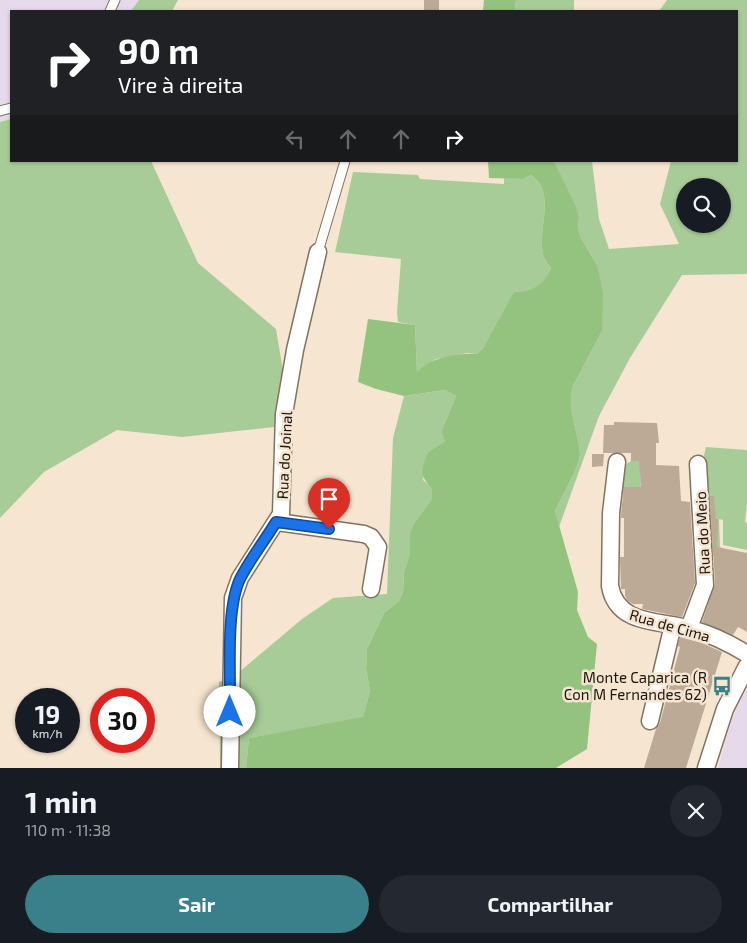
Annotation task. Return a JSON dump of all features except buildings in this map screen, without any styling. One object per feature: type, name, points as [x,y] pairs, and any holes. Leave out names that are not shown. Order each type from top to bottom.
[{"type":"street","name":"Rua do Joinal","points":[[230,768],[233,598],[240,578],[281,514],[284,414],[295,350],[318,252]]},
{"type":"street","name":"Rua de Cima","points":[[617,462],[611,513],[610,586],[620,608],[630,616],[689,628],[724,641],[747,654]]},
{"type":"street","name":"Rua do Meio","points":[[689,628],[705,585],[698,464]]},
{"type":"street","points":[[276,522],[364,534],[371,537],[378,547],[371,588]]},
{"type":"street","points":[[650,721],[673,625]]},
{"type":"street","points":[[706,768],[725,709],[747,666]]},
{"type":"lane","points":[[318,252],[345,162]]},
{"type":"shaded area","points":[[0,0],[139,0],[132,10],[10,10],[10,119],[0,122]]},
{"type":"shaded area","points":[[747,689],[747,768],[718,768],[736,706]]},
{"type":"green space","points":[[139,0],[178,0],[173,10],[132,10]]},
{"type":"green space","points":[[484,0],[517,0],[515,3],[516,10],[483,10]]},
{"type":"green space","points":[[517,0],[574,0],[574,10],[516,10],[515,3]]},
{"type":"green space","points":[[667,0],[747,0],[747,274],[682,275],[630,358],[599,416],[559,527],[555,511],[580,455],[572,412],[571,395],[573,386],[602,331],[597,265],[580,236],[578,227],[579,217],[554,162],[592,162],[599,219],[609,249],[679,244],[660,204],[671,162],[738,162],[738,10],[660,10]]},
{"type":"green space","points":[[10,119],[10,162],[151,162],[198,263],[276,329],[292,425],[182,437],[117,430],[44,472],[0,518],[0,122]]},
{"type":"green space","points":[[488,162],[554,162],[576,207],[579,217],[578,227],[580,236],[597,265],[603,293],[602,331],[573,386],[571,395],[572,412],[579,446],[579,460],[555,511],[578,592],[577,610],[588,637],[597,644],[587,749],[556,768],[246,768],[249,738],[363,717],[370,691],[366,669],[367,649],[384,613],[399,601],[403,592],[404,572],[410,553],[410,533],[414,523],[432,499],[432,488],[423,475],[423,467],[428,452],[445,441],[441,432],[456,396],[445,390],[404,396],[358,382],[368,319],[415,325],[417,372],[437,359],[461,354],[477,354],[484,347],[514,292],[526,291],[537,286],[545,279],[551,268],[543,254],[542,233],[545,201],[539,183],[531,175],[523,179],[489,178]]},
{"type":"green space","points":[[353,172],[418,175],[420,179],[504,184],[504,178],[523,179],[531,175],[539,183],[545,202],[542,244],[544,256],[551,268],[541,284],[524,293],[477,354],[467,353],[436,359],[417,372],[415,325],[398,322],[401,259],[335,252]]},
{"type":"green space","points":[[445,390],[456,396],[441,432],[445,441],[428,452],[423,480],[433,488],[432,499],[414,523],[410,533],[410,553],[404,572],[403,592],[399,601],[384,613],[367,649],[366,669],[370,691],[363,718],[249,738],[246,768],[220,768],[219,682],[238,673],[302,619],[333,598],[387,594],[393,438],[404,396]]},
{"type":"green space","points":[[706,447],[747,450],[745,522],[747,523],[747,550],[723,545],[723,520],[719,519],[720,547],[728,551],[728,558],[706,555],[702,464]]},
{"type":"green space","points":[[631,461],[640,461],[641,494],[618,495],[625,465]]},
{"type":"place","name":"Monte Caparica (R Con M Fernandes 62)","points":[[722,686]]},
{"type":"route","points":[[230,712],[231,618],[233,598],[240,578],[276,522],[329,529]]}]
